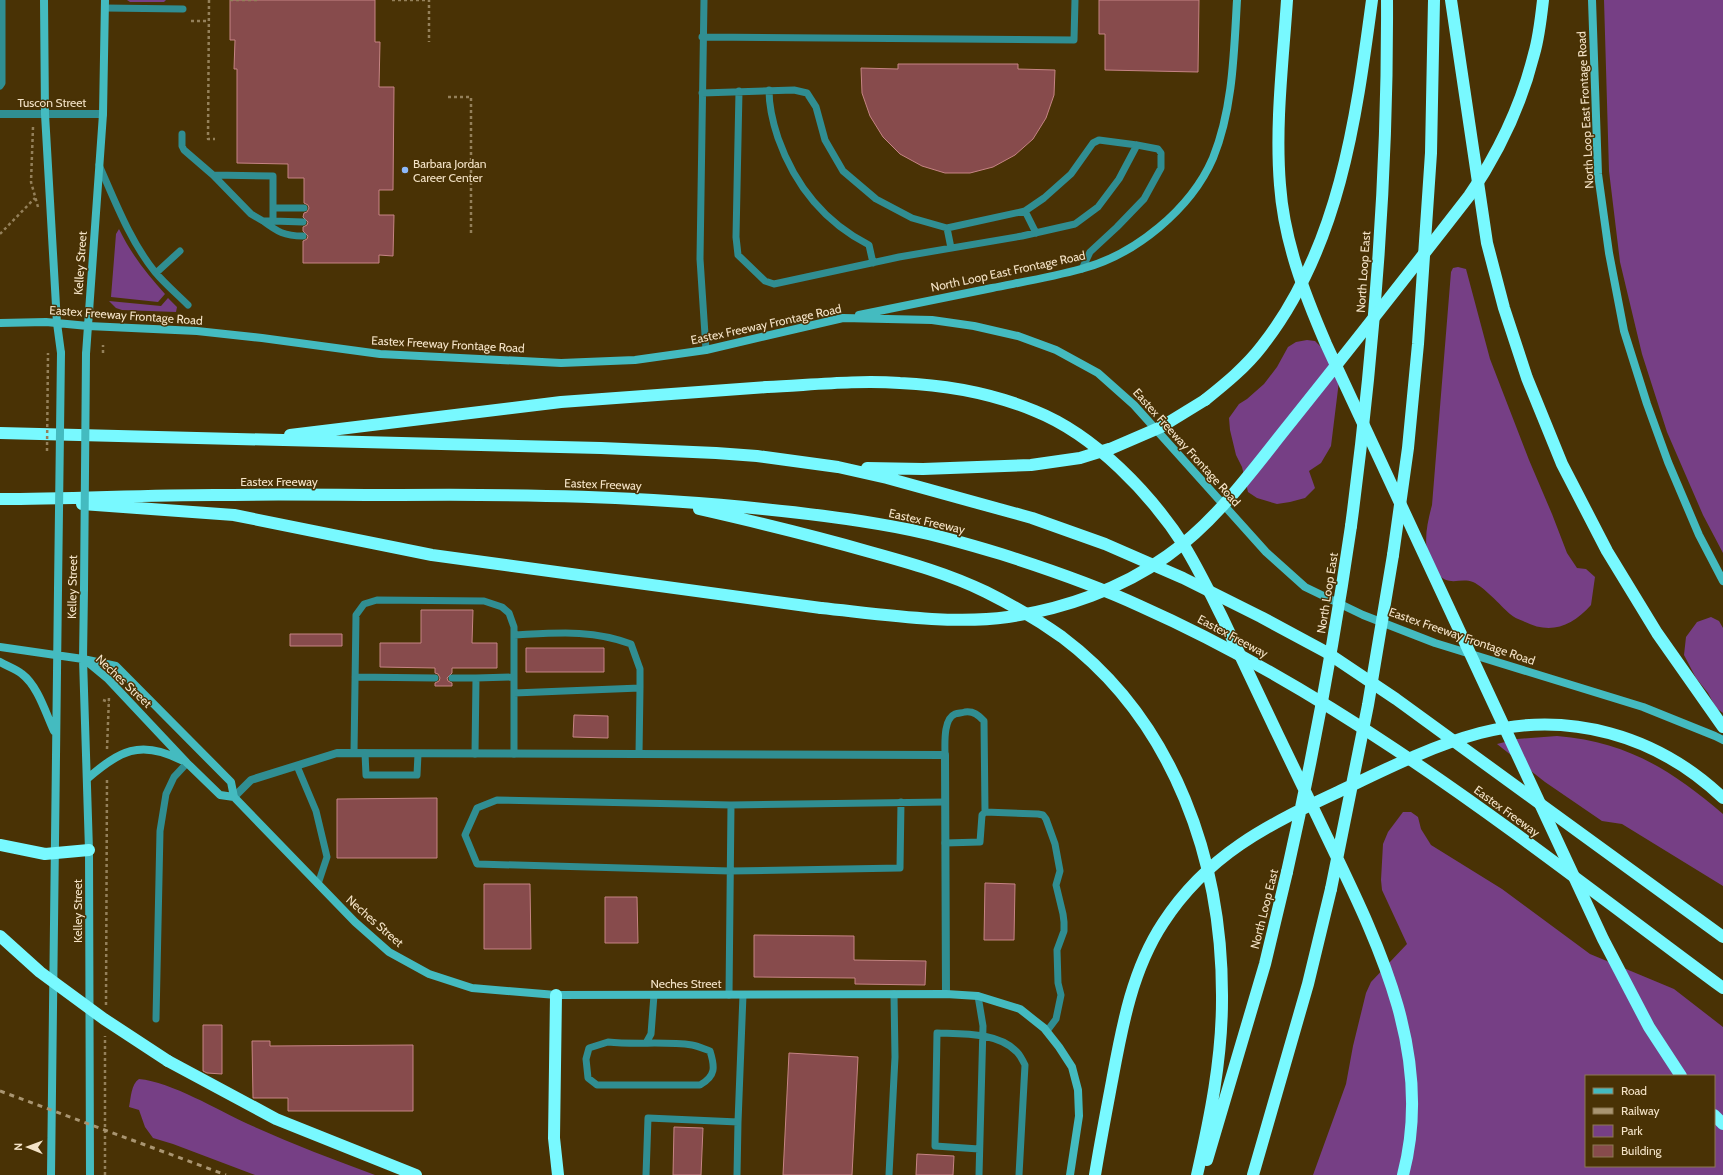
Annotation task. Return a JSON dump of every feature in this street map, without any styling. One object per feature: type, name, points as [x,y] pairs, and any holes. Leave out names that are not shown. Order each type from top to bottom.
[{"type":"highway","points":[[1287,0],[1278,128],[1280,186],[1289,241],[1304,292],[1326,344],[1603,939],[1649,1027],[1680,1075]]},
{"type":"highway","points":[[838,468],[923,468],[1031,465],[1080,458],[1110,449],[1161,427],[1205,400],[1231,379],[1262,347],[1295,298],[1312,264],[1333,207],[1346,155],[1361,78],[1372,0]]},
{"type":"highway","name":"North Loop East","points":[[1202,1175],[1265,964],[1288,872],[1308,780],[1325,690],[1351,526],[1364,428],[1379,246],[1386,95],[1387,0]]},
{"type":"highway","points":[[1253,1175],[1306,991],[1331,889],[1368,705],[1393,555],[1408,448],[1418,344],[1431,153],[1434,0]]},
{"type":"highway","points":[[1451,0],[1488,243],[1504,308],[1527,378],[1562,464],[1607,551],[1657,633],[1723,727]]},
{"type":"highway","points":[[5,499],[234,515],[432,555],[821,608],[953,619],[1007,617],[1031,613],[1074,601],[1122,582],[1167,556],[1190,538],[1214,515],[1251,472],[1349,351],[1469,196],[1496,154],[1520,101],[1534,53],[1543,0]]},
{"type":"highway","points":[[241,440],[561,402],[767,387],[865,382],[899,382],[956,389],[992,396],[1037,411],[1060,424],[1103,454],[1136,485],[1166,521],[1185,547],[1212,598],[1364,915],[1388,974],[1405,1037],[1410,1067],[1413,1099],[1411,1128],[1403,1175]]},
{"type":"highway","points":[[0,433],[678,450],[757,456],[838,468],[943,493],[1068,530],[1177,575],[1261,616],[1326,652],[1396,698],[1723,937]]},
{"type":"highway","name":"Eastex Freeway","points":[[5,499],[213,495],[464,494],[655,499],[792,512],[871,523],[915,531],[979,548],[1055,572],[1138,605],[1236,652],[1368,731],[1439,778],[1723,988]]},
{"type":"highway","points":[[655,499],[742,518],[832,541],[912,564],[950,577],[984,591],[1042,624],[1090,661],[1117,689],[1140,718],[1162,753],[1190,809],[1206,861],[1214,903],[1222,969],[1221,1034],[1212,1104],[1197,1175]]},
{"type":"highway","points":[[1095,1175],[1122,1031],[1132,992],[1148,949],[1162,923],[1183,896],[1220,858],[1247,839],[1308,806],[1404,761],[1466,737],[1513,727],[1544,725],[1569,726],[1610,732],[1631,739],[1667,757],[1693,773],[1723,798]]},
{"type":"highway","points":[[0,846],[32,852],[55,853],[89,850]]},
{"type":"highway","points":[[0,936],[40,972],[104,1019],[168,1061],[276,1119],[416,1175]]},
{"type":"highway","points":[[556,995],[554,1138],[558,1175]]},
{"type":"highway","points":[[1715,1116],[1723,1124]]},
{"type":"main road","name":"Kelley Street","points":[[44,0],[45,114],[57,323],[61,353],[55,735],[51,1175]]},
{"type":"main road","name":"North Loop East Frontage Road","points":[[843,318],[1082,269],[1127,250],[1152,232],[1179,209],[1192,194],[1204,176],[1213,157],[1222,132],[1233,68],[1237,0]]},
{"type":"main road","name":"North Loop East Frontage Road","points":[[1592,0],[1598,174],[1609,253],[1624,332],[1647,404],[1668,462],[1699,535],[1723,581]]},
{"type":"main road","name":"Kelley Street","points":[[90,1175],[89,850],[83,659],[86,354],[98,164],[103,114],[105,4]]},
{"type":"main road","name":"Eastex Freeway Frontage Road","points":[[0,322],[57,323],[197,332],[255,337],[380,354],[553,362],[635,360],[706,350],[843,318],[932,320],[974,326],[1018,336],[1056,350],[1098,373],[1134,405],[1266,552],[1306,587],[1363,615],[1435,643],[1643,707],[1723,740]]},
{"type":"main road","points":[[0,646],[56,656],[83,659]]},
{"type":"main road","name":"Neches Street","points":[[83,659],[108,679],[187,763],[220,795],[234,797]]},
{"type":"main road","name":"Neches Street","points":[[83,659],[116,666],[231,782],[234,797],[355,922],[389,952],[429,974],[472,988],[556,995],[946,994],[978,996],[1020,1009],[1047,1031],[1072,1067],[1078,1090],[1079,1116],[1070,1175]]},
{"type":"main road","points":[[0,662],[22,674],[28,680],[42,703],[55,735]]},
{"type":"main road","points":[[87,779],[107,762],[122,753],[136,750],[154,750],[173,756],[187,763]]},
{"type":"street","name":"Tuscon Street","points":[[0,114],[103,114]]},
{"type":"street","points":[[234,797],[251,780],[337,753],[945,755],[946,994]]},
{"type":"lane","points":[[0,86],[2,83],[2,0]]},
{"type":"lane","points":[[704,0],[702,37],[700,259],[706,350]]},
{"type":"lane","points":[[702,37],[1074,40],[1075,0]]},
{"type":"lane","points":[[105,4],[183,9]]},
{"type":"lane","points":[[702,93],[769,90],[794,90],[807,93],[816,107],[825,140],[843,171],[876,199],[912,218],[947,228],[1025,211],[1044,198],[1071,174],[1093,143],[1099,140],[1158,149],[1160,153],[1161,168],[1140,204],[1090,252],[1082,269]]},
{"type":"lane","points":[[769,90],[769,102],[775,128],[785,157],[795,177],[821,210],[852,237],[869,245],[873,263]]},
{"type":"lane","points":[[739,91],[736,237],[738,255],[765,281],[774,284],[873,263],[1036,233],[1075,224],[1098,207],[1119,179],[1137,145]]},
{"type":"lane","points":[[182,134],[182,146],[184,150],[213,175],[251,214],[263,220],[276,231],[288,236],[303,236]]},
{"type":"lane","points":[[98,164],[133,239],[164,283],[188,305]]},
{"type":"lane","points":[[213,175],[273,176],[273,221]]},
{"type":"lane","points":[[273,208],[304,208]]},
{"type":"lane","points":[[1025,211],[1036,233]]},
{"type":"lane","points":[[263,220],[303,222]]},
{"type":"lane","points":[[947,228],[951,248]]},
{"type":"lane","points":[[156,273],[180,251]]},
{"type":"lane","points":[[354,753],[356,615],[364,604],[377,600],[484,601],[502,607],[510,613],[514,627],[514,754]]},
{"type":"lane","points":[[514,635],[572,632],[612,637],[631,644],[640,669],[639,754]]},
{"type":"lane","points":[[355,677],[435,678]]},
{"type":"lane","points":[[452,678],[514,677]]},
{"type":"lane","points":[[475,754],[476,678]]},
{"type":"lane","points":[[514,693],[640,688]]},
{"type":"lane","points":[[945,755],[946,729],[949,720],[954,714],[971,711],[979,715],[984,721],[985,812],[982,815],[980,842],[945,843]]},
{"type":"lane","points":[[365,753],[366,775],[417,775],[418,754]]},
{"type":"lane","points":[[156,1019],[160,831],[166,794],[174,777],[187,763]]},
{"type":"lane","points":[[297,766],[316,811],[327,857],[318,884]]},
{"type":"lane","points":[[900,802],[900,868],[730,871],[476,864],[465,835],[477,808],[497,800],[731,805],[900,802],[945,802]]},
{"type":"lane","points":[[729,995],[731,805]]},
{"type":"lane","points":[[985,812],[1043,815],[1046,819],[1055,844],[1060,871],[1056,885],[1063,914],[1064,931],[1057,950],[1058,983],[1061,995],[1056,1019],[1047,1031]]},
{"type":"lane","points":[[737,1175],[743,994]]},
{"type":"lane","points":[[889,1175],[894,1057],[894,994]]},
{"type":"lane","points":[[646,1043],[651,1034],[654,995]]},
{"type":"lane","points":[[978,996],[982,1035],[979,1175]]},
{"type":"lane","points":[[979,1149],[935,1146],[937,1033],[982,1035],[1006,1044],[1017,1052],[1025,1065],[1019,1175]]},
{"type":"lane","points":[[608,1042],[631,1044],[646,1043],[693,1045],[710,1051],[714,1064],[709,1080],[700,1085],[597,1084],[588,1078],[586,1058],[589,1048],[608,1042]]},
{"type":"lane","points":[[646,1175],[648,1118],[738,1122]]},
{"type":"path","points":[[209,0],[208,139],[215,139]]},
{"type":"path","points":[[230,0],[258,0]]},
{"type":"path","points":[[392,0],[429,0],[429,42]]},
{"type":"path","points":[[191,21],[208,21]]},
{"type":"path","points":[[448,97],[471,97],[471,236]]},
{"type":"path","points":[[0,234],[35,198]]},
{"type":"path","points":[[103,345],[103,353]]},
{"type":"path","points":[[107,750],[109,697]]},
{"type":"path","points":[[103,700],[109,702]]},
{"type":"path","points":[[106,1009],[107,772]]},
{"type":"path","points":[[105,1175],[106,1033]]},
{"type":"green space","points":[[127,0],[166,0],[164,2],[130,2]]},
{"type":"green space","points":[[1604,0],[1723,0],[1723,553],[1703,515],[1667,432],[1642,354],[1620,262],[1609,171]]},
{"type":"green space","points":[[119,229],[140,263],[165,294],[158,302],[111,297],[116,234]]},
{"type":"green space","points":[[1458,267],[1466,269],[1490,359],[1567,553],[1577,568],[1586,569],[1595,577],[1591,605],[1576,619],[1560,626],[1542,628],[1514,617],[1477,584],[1468,581],[1445,580],[1436,572],[1428,556],[1426,539],[1432,505],[1451,272],[1453,268]]},
{"type":"green space","points":[[168,298],[177,307],[176,312],[122,310],[116,308],[109,301],[161,306]]},
{"type":"green space","points":[[1307,340],[1315,341],[1321,347],[1339,381],[1331,446],[1321,463],[1309,471],[1315,488],[1305,498],[1277,504],[1257,498],[1248,492],[1242,467],[1236,455],[1230,430],[1229,418],[1239,404],[1264,384],[1277,367],[1288,347],[1296,342]]},
{"type":"green space","points":[[1711,617],[1719,621],[1723,628],[1723,713],[1716,708],[1708,693],[1696,678],[1684,655],[1686,637],[1697,622]]},
{"type":"green space","points":[[1557,736],[1605,744],[1646,760],[1685,784],[1723,814],[1723,886],[1622,824],[1602,821],[1545,782],[1497,744],[1517,739]]},
{"type":"green space","points":[[1403,812],[1411,812],[1418,817],[1421,829],[1431,845],[1502,889],[1590,954],[1674,989],[1723,1027],[1723,1175],[1313,1175],[1346,1084],[1353,1046],[1366,993],[1371,982],[1407,944],[1382,890],[1381,880],[1383,844],[1388,832]]},
{"type":"green space","points":[[139,1079],[152,1081],[180,1091],[264,1131],[311,1151],[375,1175],[255,1175],[153,1138],[145,1127],[139,1110],[129,1107],[134,1084]]},
{"type":"building","points":[[230,0],[375,0],[375,42],[380,42],[379,87],[394,87],[393,190],[379,190],[379,215],[394,215],[393,256],[379,255],[379,263],[303,263],[303,241],[307,239],[308,236],[303,231],[303,227],[307,225],[308,222],[303,217],[304,213],[307,212],[309,208],[308,205],[304,203],[304,178],[288,178],[288,164],[237,163],[237,69],[234,69],[235,40],[230,40]]},
{"type":"building","points":[[1099,0],[1199,0],[1198,72],[1105,70],[1105,34],[1099,34]]},
{"type":"building","points":[[898,64],[1018,64],[1018,69],[1055,70],[1054,95],[1046,118],[1033,139],[1015,155],[993,167],[970,173],[945,173],[922,166],[900,154],[883,137],[870,116],[862,93],[861,68],[898,69]]},
{"type":"building","points":[[421,610],[473,610],[472,643],[497,643],[497,668],[452,668],[452,673],[447,678],[448,681],[452,683],[452,686],[435,686],[435,683],[439,681],[440,678],[438,674],[435,673],[435,668],[380,667],[380,643],[421,643]]},
{"type":"building","points":[[290,634],[342,634],[342,646],[290,646]]},
{"type":"building","points":[[526,648],[604,648],[604,672],[526,672]]},
{"type":"building","points":[[574,715],[608,716],[608,738],[573,737]]},
{"type":"building","points":[[437,798],[437,858],[337,858],[337,799]]},
{"type":"building","points":[[985,883],[1015,884],[1014,940],[984,940]]},
{"type":"building","points":[[484,884],[530,884],[531,949],[484,949]]},
{"type":"building","points":[[605,897],[637,897],[638,943],[605,943]]},
{"type":"building","points":[[754,935],[854,936],[854,960],[926,961],[925,985],[855,984],[855,978],[754,977]]},
{"type":"building","points":[[203,1025],[222,1025],[222,1074],[207,1073],[203,1071]]},
{"type":"building","points":[[252,1041],[270,1041],[270,1046],[413,1045],[413,1111],[288,1111],[288,1098],[253,1098]]},
{"type":"building","points":[[789,1053],[858,1057],[852,1175],[783,1175]]},
{"type":"building","points":[[674,1127],[703,1128],[701,1175],[673,1175]]},
{"type":"building","points":[[917,1154],[954,1156],[953,1175],[916,1175]]},
{"type":"railway","points":[[0,1091],[226,1175]]},
{"type":"place","name":"Barbara Jordan Career Center","points":[[405,170]]}]
